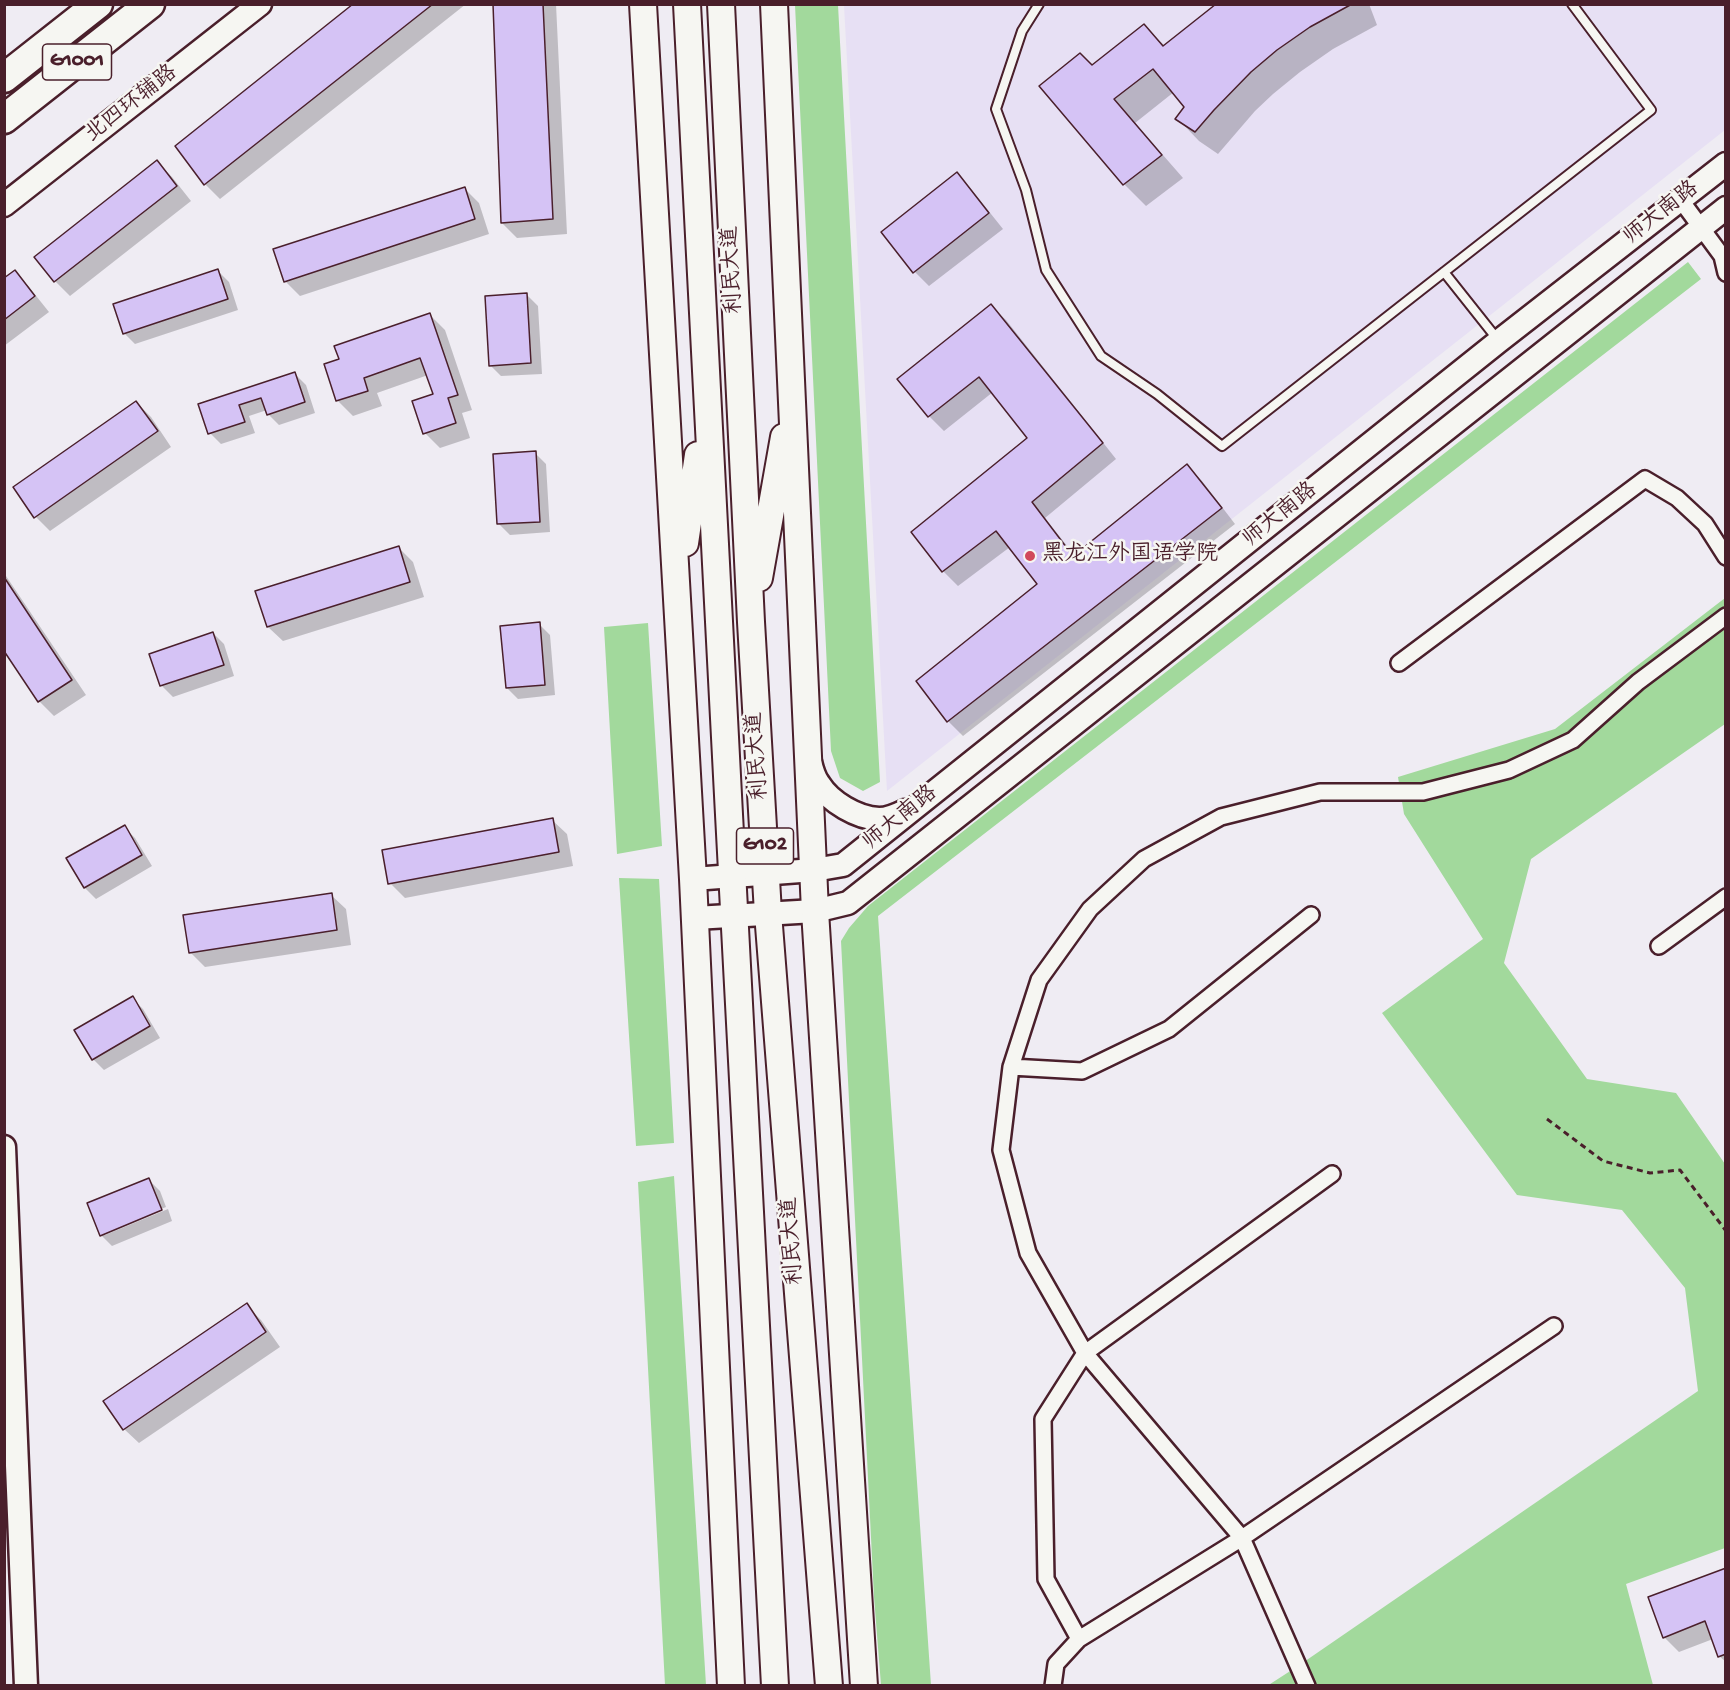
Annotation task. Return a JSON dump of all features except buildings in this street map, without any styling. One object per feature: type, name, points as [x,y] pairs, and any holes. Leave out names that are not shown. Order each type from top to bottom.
[{"type":"highway","name":"G1001","points":[[4,78],[98,4]]},
{"type":"highway","name":"G1001","points":[[4,119],[150,4]]},
{"type":"highway","points":[[643,4],[693,879],[731,1686]]},
{"type":"highway","name":"利民大道","points":[[687,4],[775,1686]]},
{"type":"highway","name":"利民大道","points":[[721,4],[751,622],[768,913],[828,1686]]},
{"type":"highway","points":[[774,4],[815,911],[864,1686]]},
{"type":"highway","points":[[751,622],[793,389]]},
{"type":"highway","points":[[677,593],[707,401]]},
{"type":"main road","name":"北四环辅路","points":[[4,205],[260,4]]},
{"type":"main road","name":"师大南路","points":[[693,879],[814,870],[843,865],[1499,341],[1725,164]]},
{"type":"main road","name":"师大南路","points":[[695,918],[815,911],[848,903],[1725,208]]},
{"type":"main road","points":[[809,759],[818,784],[834,800],[854,812],[879,819],[891,817],[920,804]]},
{"type":"main road","points":[[4,1147],[26,1686]]},
{"type":"street","points":[[1680,200],[1722,256],[1725,273]]},
{"type":"street","points":[[1399,663],[1645,478],[1677,498],[1705,524],[1725,557]]},
{"type":"street","points":[[1307,1686],[1242,1538],[1085,1353],[1028,1253],[1001,1150],[1011,1067],[1039,980],[1090,909],[1144,859],[1221,817],[1320,792],[1423,792],[1509,770],[1573,740],[1638,682],[1725,616]]},
{"type":"street","points":[[1659,946],[1725,897]]},
{"type":"street","points":[[1011,1067],[1082,1071],[1169,1029],[1311,915]]},
{"type":"street","points":[[1079,1639],[1046,1579],[1043,1419],[1085,1353],[1332,1174]]},
{"type":"street","points":[[1053,1686],[1056,1664],[1079,1639],[1242,1538],[1554,1326]]},
{"type":"lane","points":[[1039,4],[1022,31],[996,109],[1026,190],[1046,270],[1101,356],[1157,394],[1222,446],[1651,110],[1572,4]]},
{"type":"lane","points":[[1444,272],[1499,341]]},
{"type":"path","points":[[1546,1119],[1603,1161],[1650,1173],[1680,1170],[1725,1231]]},
{"type":"shaded area","name":"黑龙江外国语学院","points":[[844,5],[1725,5],[1725,130],[887,791]]},
{"type":"green space","points":[[795,5],[838,5],[880,782],[863,791],[840,778],[831,751]]},
{"type":"green space","points":[[1688,262],[1701,279],[878,916],[931,1685],[881,1685],[874,1597],[841,941],[868,906]]},
{"type":"green space","points":[[1725,598],[1725,724],[1531,859],[1504,963],[1587,1079],[1676,1093],[1725,1164],[1725,1548],[1626,1584],[1653,1685],[1267,1686],[1698,1391],[1685,1288],[1622,1210],[1517,1195],[1382,1013],[1483,939],[1404,814],[1398,777],[1555,729]]},
{"type":"green space","points":[[648,623],[662,846],[617,854],[604,627]]},
{"type":"green space","points":[[619,878],[659,879],[674,1143],[636,1146]]},
{"type":"green space","points":[[674,1176],[706,1685],[665,1685],[638,1182]]},
{"type":"place","name":"黑龙江外国语学院","points":[[1030,556]]}]
